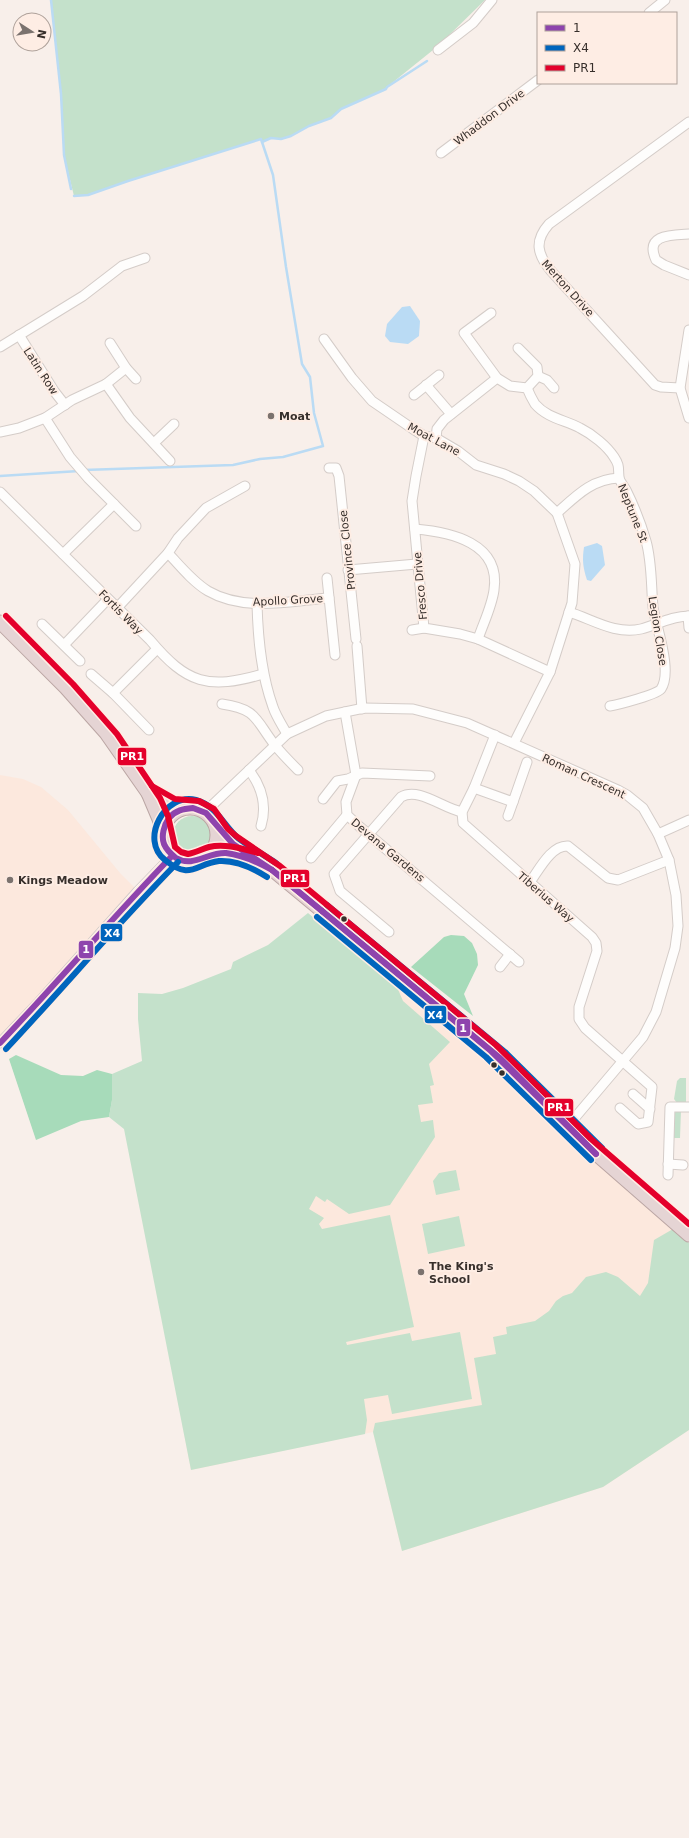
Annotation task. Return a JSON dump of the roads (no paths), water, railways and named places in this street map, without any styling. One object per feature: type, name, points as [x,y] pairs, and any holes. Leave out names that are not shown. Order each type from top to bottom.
[{"type":"highway","points":[[0,622],[66,688],[106,733],[148,793],[159,819],[167,850],[172,856],[179,860],[194,862],[208,855],[226,854],[238,855],[261,862]]},
{"type":"highway","points":[[148,793],[172,807],[181,809],[193,808],[205,812],[231,842],[275,872],[491,1051],[567,1127],[652,1204],[689,1235]]},
{"type":"highway","points":[[162,834],[168,819],[181,809]]},
{"type":"highway","points":[[208,855],[217,841],[215,824]]},
{"type":"street","points":[[438,50],[473,22],[492,0]]},
{"type":"street","points":[[650,12],[666,0]]},
{"type":"street","name":"Whaddon Drive","points":[[441,153],[537,81]]},
{"type":"street","name":"Merton Drive","points":[[680,388],[661,387],[655,384],[551,271],[541,259],[539,250],[542,232],[549,224],[689,122]]},
{"type":"street","points":[[689,234],[660,237],[656,241],[654,248],[656,260],[664,265],[689,274]]},
{"type":"street","points":[[0,347],[83,296],[122,266],[145,258]]},
{"type":"street","points":[[491,313],[464,333],[497,378],[510,386],[527,388],[538,376],[537,367],[518,348]]},
{"type":"street","points":[[689,330],[687,362],[680,388],[686,401],[689,418]]},
{"type":"street","name":"Latin Row","points":[[19,335],[64,405]]},
{"type":"street","name":"Moat Lane","points":[[324,339],[352,378],[372,401],[413,430],[424,436],[436,438],[458,451],[476,465],[504,474],[519,481],[534,491],[557,513],[575,564],[572,603],[550,672],[514,743]]},
{"type":"street","points":[[110,343],[126,368],[136,379]]},
{"type":"street","points":[[0,432],[19,428],[45,418],[64,405],[106,384],[126,368]]},
{"type":"street","points":[[414,395],[439,375]]},
{"type":"street","points":[[538,376],[547,380],[554,388]]},
{"type":"street","points":[[436,438],[437,428],[451,414],[497,378]]},
{"type":"street","points":[[106,384],[130,418],[170,460]]},
{"type":"street","points":[[426,385],[451,414]]},
{"type":"street","name":"Neptune St","points":[[527,388],[535,403],[544,412],[580,428],[614,456],[620,467],[619,478],[633,506],[646,541],[650,566]]},
{"type":"street","points":[[45,418],[70,457],[136,526]]},
{"type":"street","points":[[154,443],[174,424]]},
{"type":"street","name":"Fresco Drive","points":[[424,436],[412,501],[424,628],[460,634],[478,639],[550,672]]},
{"type":"street","name":"Province Close","points":[[329,468],[336,468],[339,476],[362,709]]},
{"type":"street","points":[[557,513],[594,482],[607,478],[619,478]]},
{"type":"street","points":[[117,608],[168,553],[178,538],[206,508],[245,486]]},
{"type":"street","name":"Fortis Way","points":[[0,492],[174,666],[185,674],[198,680],[212,682],[227,682],[263,674]]},
{"type":"street","points":[[63,554],[114,504]]},
{"type":"street","points":[[415,529],[431,530],[462,538],[480,548],[488,560],[493,569],[495,579],[494,591],[478,639]]},
{"type":"street","name":"Apollo Grove","points":[[168,553],[187,574],[208,591],[235,601],[256,604],[329,598]]},
{"type":"street","points":[[348,570],[417,564]]},
{"type":"street","name":"Legion Close","points":[[610,706],[652,695],[661,690],[665,676],[661,635],[657,623],[652,593],[650,566]]},
{"type":"street","name":"Apollo Grove","points":[[327,578],[335,655]]},
{"type":"street","points":[[64,645],[108,599]]},
{"type":"street","points":[[256,604],[258,638],[263,674],[273,708],[287,734]]},
{"type":"street","points":[[569,612],[619,630],[640,629],[681,616],[688,616],[689,628]]},
{"type":"street","points":[[42,624],[80,661]]},
{"type":"street","points":[[412,630],[424,628]]},
{"type":"street","points":[[113,693],[157,649]]},
{"type":"street","points":[[91,674],[113,693],[149,730]]},
{"type":"street","points":[[222,704],[236,706],[250,712],[262,725],[274,744],[298,770]]},
{"type":"street","name":"Roman Crescent","points":[[205,812],[274,744],[287,734],[326,716],[362,709],[413,709],[466,723],[514,743],[627,795],[643,808],[658,834],[669,860],[676,895],[678,926],[675,948],[656,1012],[643,1037],[622,1060],[567,1127]]},
{"type":"street","points":[[345,712],[356,775]]},
{"type":"street","points":[[389,932],[340,891],[330,873],[401,797],[408,793],[418,794],[462,812],[474,788],[495,735]]},
{"type":"street","points":[[508,816],[527,762]]},
{"type":"street","points":[[249,770],[256,778],[263,802],[264,816],[261,826]]},
{"type":"street","points":[[323,798],[337,781],[348,780],[362,773],[430,776]]},
{"type":"street","name":"Devana Gardens","points":[[356,775],[346,802],[347,815],[519,962]]},
{"type":"street","points":[[474,788],[513,802]]},
{"type":"street","name":"Tiberius Way","points":[[462,812],[463,824],[466,828],[530,882],[592,937],[596,943],[597,951],[579,1007],[579,1019],[585,1028],[622,1060]]},
{"type":"street","points":[[311,858],[347,815]]},
{"type":"street","points":[[658,834],[689,820]]},
{"type":"street","points":[[530,882],[554,850],[562,846],[568,846],[608,878],[618,880],[669,860]]},
{"type":"street","points":[[0,1043],[40,1002],[138,891],[172,856]]},
{"type":"street","points":[[500,967],[510,954]]},
{"type":"street","points":[[620,1108],[638,1124],[648,1122],[652,1087],[622,1060]]},
{"type":"street","points":[[633,1094],[650,1109]]},
{"type":"street","points":[[668,1175],[670,1103],[689,1107]]},
{"type":"street","points":[[668,1164],[683,1164]]},
{"type":"water","points":[[410,306],[420,321],[419,336],[408,344],[390,342],[385,336],[387,324],[402,307]]},
{"type":"water","points":[[597,543],[602,546],[605,565],[591,581],[587,580],[585,572],[583,560],[584,547]]},
{"type":"waterway","points":[[51,0],[61,94],[64,155],[71,189]]},
{"type":"waterway","points":[[262,142],[271,138],[281,139],[291,136],[309,126],[331,118],[341,109],[386,89],[427,61]]},
{"type":"waterway","points":[[74,196],[88,195],[261,139],[273,175],[302,364],[310,377],[314,413],[323,446],[283,457],[260,459],[233,465],[84,470]]},
{"type":"waterway","points":[[0,476],[79,471]]},
{"type":"place","name":"Moat","points":[[271,416]]},
{"type":"place","name":"Kings Meadow","points":[[10,880]]},
{"type":"place","name":"The King's School","points":[[421,1272]]}]
